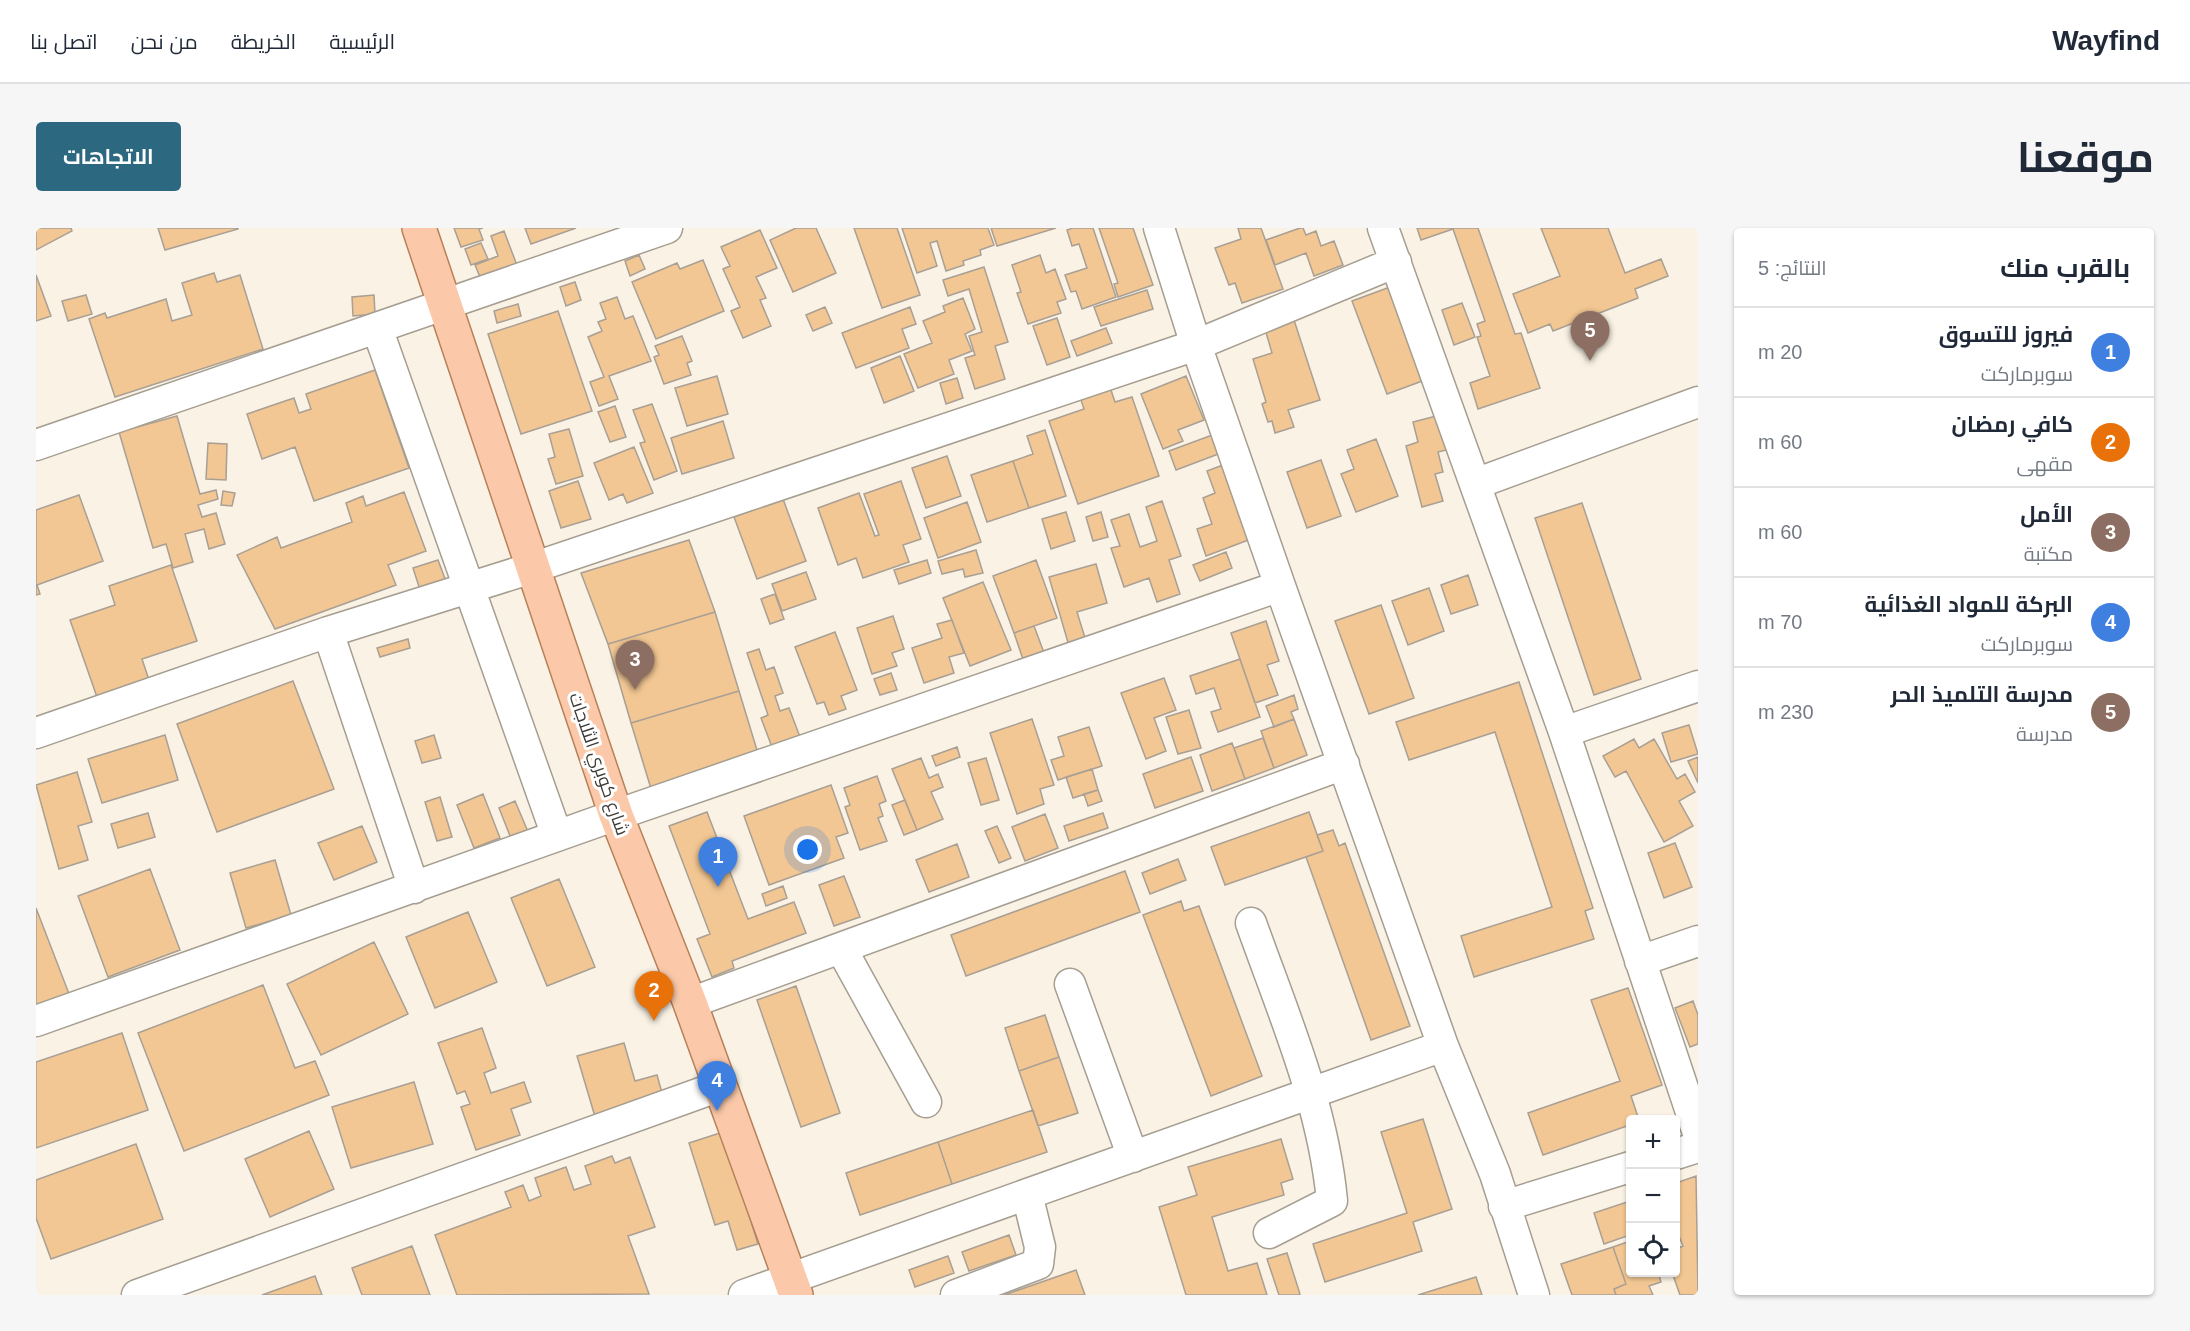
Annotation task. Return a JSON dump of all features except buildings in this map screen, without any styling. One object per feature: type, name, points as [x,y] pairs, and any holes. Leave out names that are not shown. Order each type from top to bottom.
[{"type":"main road","name":"شارع كوبري الثلاجات","points":[[419,228],[616,815],[690,1003],[793,1287]]},
{"type":"street","points":[[1159,228],[1196,345],[1280,586],[1443,1046],[1495,1174],[1534,1295]]},
{"type":"street","points":[[1383,228],[1564,732],[1698,1133]]},
{"type":"street","points":[[36,445],[377,328],[652,230]]},
{"type":"street","points":[[36,733],[328,632],[532,568],[1196,345],[1396,262]]},
{"type":"street","points":[[377,328],[557,836]]},
{"type":"street","points":[[1475,484],[1698,402]]},
{"type":"street","points":[[36,1021],[616,815],[1280,586]]},
{"type":"street","points":[[328,632],[414,888]]},
{"type":"street","points":[[1564,732],[1698,686]]},
{"type":"street","points":[[690,1003],[1344,764]]},
{"type":"street","points":[[1251,922],[1312,1093],[1329,1169],[1332,1201],[1269,1233]]},
{"type":"street","points":[[1640,961],[1698,941]]},
{"type":"street","points":[[841,948],[926,1102]]},
{"type":"street","points":[[1070,984],[1133,1157]]},
{"type":"street","points":[[744,1295],[793,1287],[1027,1194],[1443,1046]]},
{"type":"street","points":[[137,1295],[720,1086]]},
{"type":"street","points":[[1680,1153],[1698,1147]]},
{"type":"street","points":[[1504,1206],[1626,1168]]},
{"type":"street","points":[[956,1295],[1038,1264],[1040,1247],[1027,1194]]},
{"type":"place","name":"مدرسة التلميذ الحر","points":[[1590,361]]},
{"type":"place","name":"الأمل","points":[[635,690]]},
{"type":"place","name":"فيروز للتسوق","points":[[718,887]]},
{"type":"place","name":"كافي رمضان","points":[[654,1021]]},
{"type":"place","name":"البركة للمواد الغذائية","points":[[717,1111]]}]
